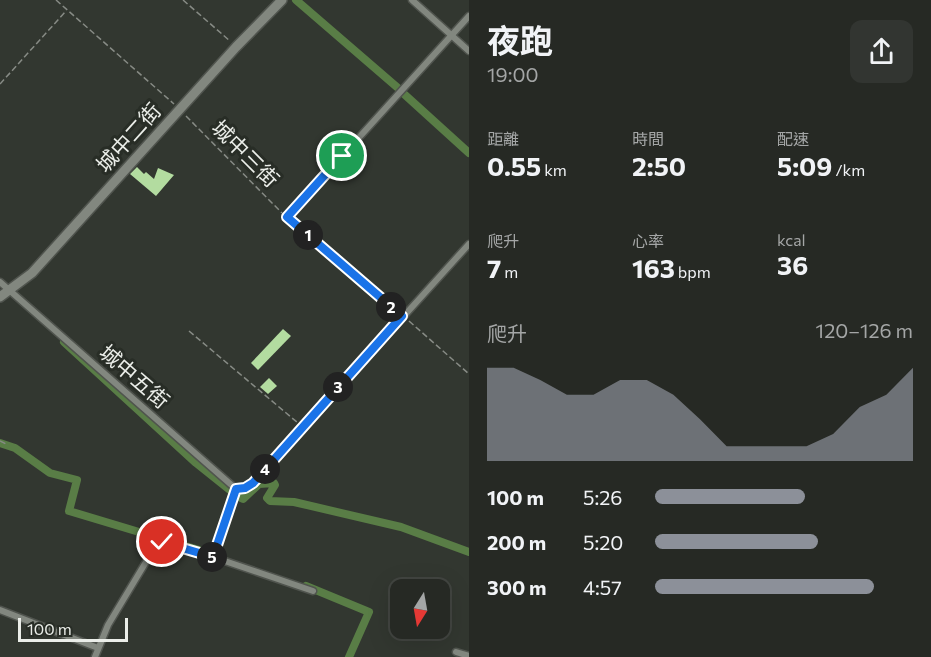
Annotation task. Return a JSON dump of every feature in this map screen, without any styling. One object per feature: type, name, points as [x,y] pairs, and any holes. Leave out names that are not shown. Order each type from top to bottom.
[{"type":"street","name":"城中二街","points":[[0,297],[32,273],[236,46],[282,0]]},
{"type":"street","points":[[412,0],[469,51]]},
{"type":"street","points":[[287,217],[469,16]]},
{"type":"street","points":[[213,557],[236,489],[245,488],[253,483],[469,244]]},
{"type":"street","name":"城中五街","points":[[0,282],[236,489]]},
{"type":"street","points":[[94,657],[108,625],[158,542],[213,557],[313,591]]},
{"type":"street","points":[[0,610],[98,648]]},
{"type":"street","points":[[456,652],[469,656]]},
{"type":"path","name":"城中三街","points":[[56,0],[179,109],[287,217],[469,374]]},
{"type":"path","points":[[183,0],[236,46]]},
{"type":"path","points":[[0,84],[67,10]]},
{"type":"path","points":[[189,331],[302,427]]},
{"type":"path","points":[[0,441],[8,445]]},
{"type":"building","points":[[137,167],[154,179],[158,168],[174,175],[156,196],[130,174]]},
{"type":"building","points":[[283,329],[291,336],[258,370],[251,363]]},
{"type":"building","points":[[269,378],[277,386],[268,394],[260,387]]},
{"type":"waterway","points":[[296,0],[398,88]]},
{"type":"waterway","points":[[404,94],[469,153]]},
{"type":"waterway","points":[[64,342],[196,463],[231,491]]},
{"type":"waterway","points":[[0,443],[15,448],[50,473],[77,480],[69,511],[209,553]]},
{"type":"waterway","points":[[237,496],[243,499],[259,484],[274,483],[267,498],[270,501],[294,502],[401,527],[469,552]]},
{"type":"waterway","points":[[306,586],[369,612],[349,657]]},
{"type":"route","points":[[162,542],[213,557],[236,489],[245,488],[253,483],[402,316],[287,217],[342,156]]}]
